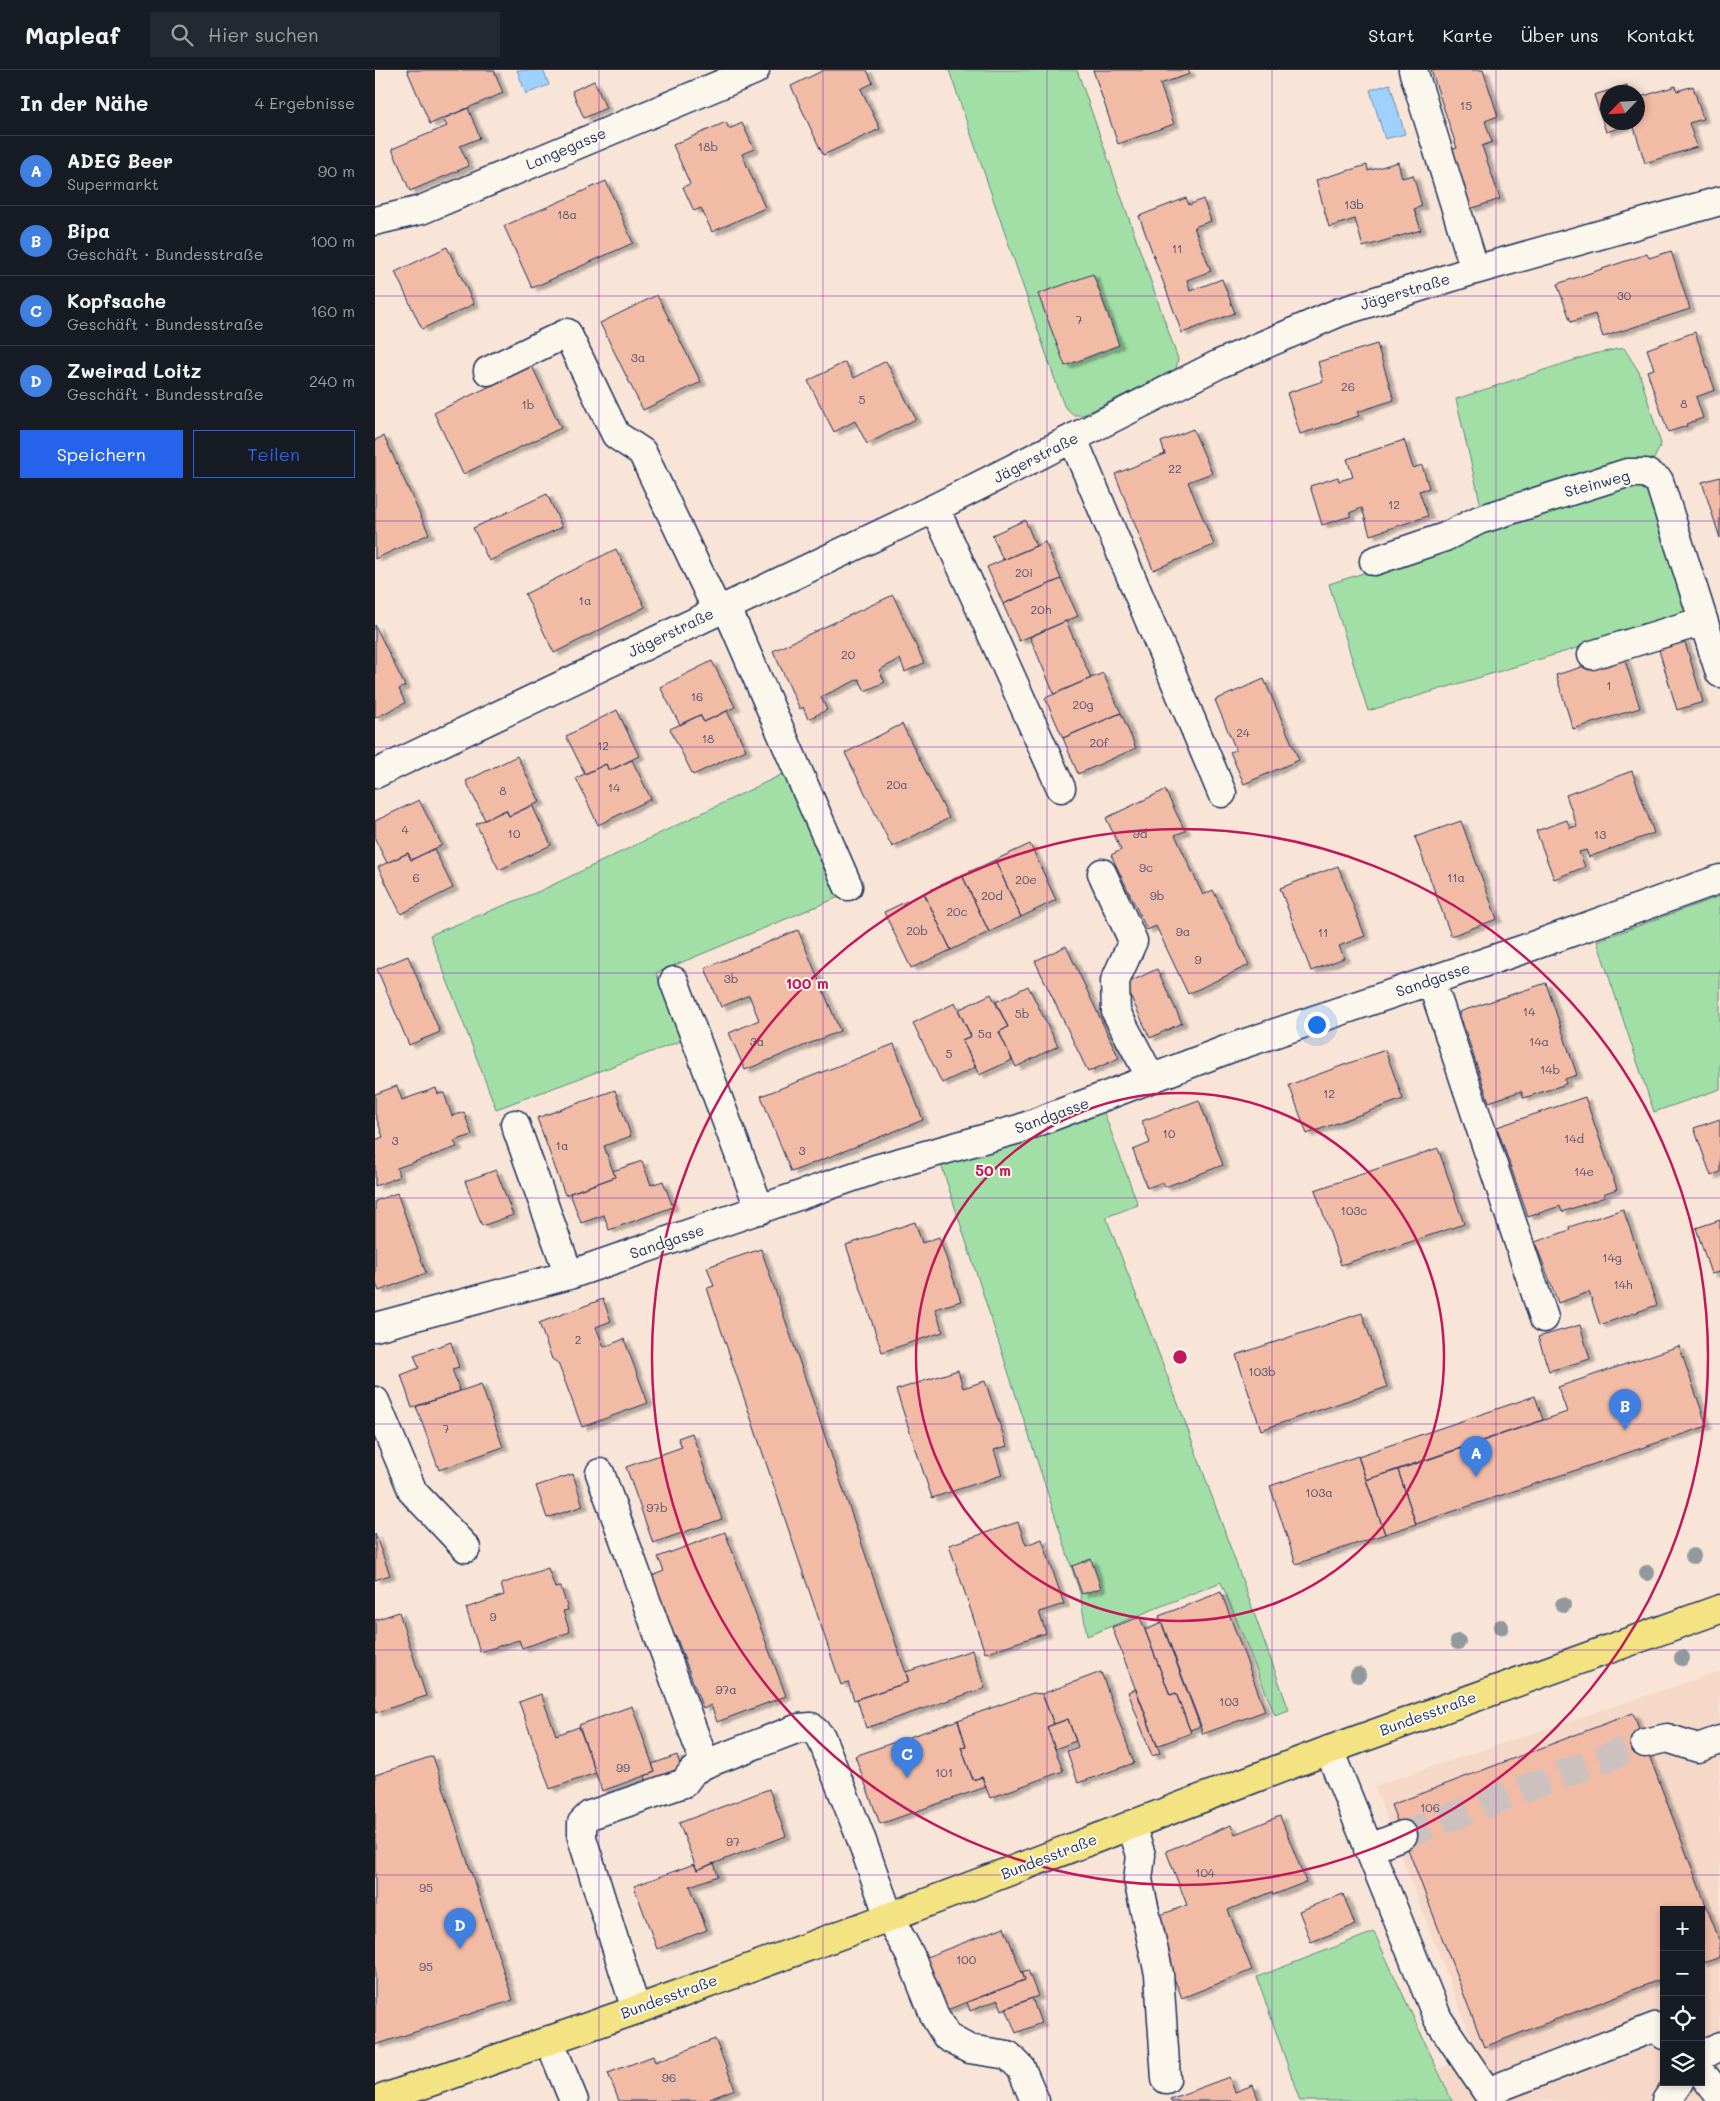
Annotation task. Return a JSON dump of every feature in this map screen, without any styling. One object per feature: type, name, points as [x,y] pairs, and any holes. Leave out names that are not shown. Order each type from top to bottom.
[{"type":"main road","name":"Bundesstraße","points":[[376,2101],[636,2010],[889,1917],[1329,1750],[1720,1609]]},
{"type":"street","name":"Langegasse","points":[[375,221],[421,210],[755,70]]},
{"type":"street","points":[[1413,70],[1475,270]]},
{"type":"street","name":"Jägerstraße","points":[[375,774],[935,508],[1073,440],[1219,364],[1323,319],[1475,270],[1720,201]]},
{"type":"street","points":[[488,371],[567,333],[616,435],[642,452],[722,608],[848,886]]},
{"type":"street","points":[[1073,440],[1222,794]]},
{"type":"street","name":"Steinweg","points":[[1374,561],[1445,537],[1479,520],[1627,473],[1646,473],[1659,481],[1720,673]]},
{"type":"street","points":[[935,508],[1061,788]]},
{"type":"street","points":[[1592,655],[1703,621]]},
{"type":"street","points":[[1102,874],[1133,941],[1115,981],[1117,1012],[1151,1078]]},
{"type":"street","name":"Sandgasse","points":[[375,1327],[569,1275],[876,1170],[1019,1129],[1231,1048],[1524,949],[1720,879]]},
{"type":"street","points":[[1431,980],[1544,1318]]},
{"type":"street","points":[[674,981],[760,1210]]},
{"type":"street","points":[[515,1124],[569,1275]]},
{"type":"street","points":[[375,1401],[413,1492],[466,1548]]},
{"type":"street","points":[[600,1473],[705,1764]]},
{"type":"street","points":[[636,2010],[582,1838],[582,1823],[590,1815],[684,1783],[693,1771],[705,1764],[799,1728],[811,1727],[821,1737],[889,1917],[910,1955],[935,2017],[947,2037],[969,2049],[1008,2055],[1021,2068],[1035,2101]]},
{"type":"street","points":[[1645,1743],[1667,1738],[1698,1748],[1720,1740]]},
{"type":"street","points":[[1329,1750],[1438,2019],[1487,2092],[1655,2027],[1660,2031]]},
{"type":"street","points":[[1131,1825],[1141,1855],[1138,1880],[1159,1974],[1166,2079]]},
{"type":"street","points":[[1368,1849],[1403,1835]]},
{"type":"street","points":[[549,2040],[575,2101]]},
{"type":"street","points":[[1705,2054],[1720,2046]]},
{"type":"street","points":[[1705,2077],[1720,2096]]},
{"type":"street","points":[[1666,2101],[1676,2086]]},
{"type":"shaded area","points":[[1720,1671],[1720,2101],[1452,2101],[1438,2071],[1475,2048],[1374,1786]]},
{"type":"green space","points":[[949,70],[1077,70],[1178,359],[1176,369],[1083,415],[1074,415],[1064,406]]},
{"type":"green space","points":[[1624,348],[1639,372],[1661,444],[1654,459],[1625,465],[1482,510],[1456,399],[1593,354]]},
{"type":"green space","points":[[1630,484],[1652,491],[1693,613],[1368,711],[1329,584],[1449,546],[1478,529]]},
{"type":"green space","points":[[785,773],[839,897],[656,973],[684,1040],[496,1109],[430,935],[540,891]]},
{"type":"green space","points":[[1720,896],[1720,1089],[1654,1112],[1597,941]]},
{"type":"green space","points":[[1103,1110],[1138,1205],[1106,1217],[1184,1419],[1289,1710],[1275,1715],[1221,1582],[1087,1636],[1080,1593],[940,1161]]},
{"type":"green space","points":[[1374,1932],[1452,2101],[1300,2101],[1257,1977]]},
{"type":"water","points":[[517,70],[543,70],[549,85],[526,94]]},
{"type":"water","points":[[1390,84],[1405,134],[1385,139],[1370,90]]},
{"type":"building","points":[[407,70],[494,70],[503,93],[430,124]]},
{"type":"building","points":[[824,70],[867,70],[873,83],[861,89],[880,129],[823,155],[791,86]]},
{"type":"building","points":[[1093,70],[1188,70],[1190,74],[1160,84],[1174,124],[1118,144]]},
{"type":"building","points":[[1431,70],[1483,70],[1498,116],[1485,121],[1492,142],[1482,146],[1500,199],[1470,209],[1450,150],[1457,148]]},
{"type":"building","points":[[594,81],[606,108],[584,118],[572,91]]},
{"type":"building","points":[[1676,86],[1677,91],[1693,86],[1703,119],[1689,123],[1697,147],[1645,163],[1635,130],[1645,130],[1645,96]]},
{"type":"building","points":[[1600,93],[1600,114],[1594,95]]},
{"type":"building","points":[[468,108],[480,138],[460,146],[469,166],[410,191],[392,149],[447,126],[443,119]]},
{"type":"building","points":[[726,122],[729,129],[742,123],[754,149],[742,154],[765,208],[712,232],[701,208],[694,211],[683,187],[690,184],[673,145]]},
{"type":"building","points":[[1398,162],[1402,178],[1413,175],[1422,206],[1414,209],[1421,230],[1363,247],[1355,219],[1329,227],[1316,180],[1367,165],[1368,171]]},
{"type":"building","points":[[606,181],[633,243],[532,288],[504,226]]},
{"type":"building","points":[[1186,198],[1189,205],[1203,199],[1211,221],[1194,227],[1211,271],[1187,280],[1190,291],[1222,279],[1235,313],[1182,333],[1139,216]]},
{"type":"building","points":[[447,247],[474,304],[422,329],[395,272]]},
{"type":"building","points":[[1671,251],[1690,309],[1603,337],[1595,314],[1571,322],[1557,284],[1647,254],[1649,258]]},
{"type":"building","points":[[1093,274],[1119,345],[1065,366],[1038,294]]},
{"type":"building","points":[[657,295],[701,382],[643,410],[600,323]]},
{"type":"building","points":[[1695,332],[1715,390],[1696,397],[1703,418],[1668,432],[1647,371],[1654,369],[1647,349]]},
{"type":"building","points":[[1377,344],[1394,400],[1357,412],[1359,416],[1300,434],[1287,393],[1323,381],[1318,362]]},
{"type":"building","points":[[886,361],[916,419],[867,444],[855,421],[834,432],[808,381],[845,362],[854,378]]},
{"type":"building","points":[[532,366],[561,428],[463,474],[434,413]]},
{"type":"building","points":[[1193,429],[1212,473],[1188,482],[1214,545],[1153,570],[1115,474],[1165,454],[1161,442]]},
{"type":"building","points":[[384,436],[429,534],[375,559],[375,440]]},
{"type":"building","points":[[1404,440],[1413,468],[1422,465],[1429,488],[1419,491],[1428,516],[1370,535],[1362,508],[1349,513],[1351,516],[1322,525],[1310,486],[1338,477],[1339,481],[1353,477],[1347,459]]},
{"type":"building","points":[[1720,477],[1720,538],[1702,482]]},
{"type":"building","points":[[547,494],[562,527],[489,561],[473,528]]},
{"type":"building","points":[[1025,520],[1036,546],[1003,560],[992,535]]},
{"type":"building","points":[[1045,542],[1061,579],[1003,604],[987,567]]},
{"type":"building","points":[[616,549],[645,607],[554,653],[525,594]]},
{"type":"building","points":[[1061,579],[1078,616],[1019,641],[1003,604]]},
{"type":"building","points":[[893,595],[924,663],[905,672],[900,659],[879,670],[885,682],[865,691],[859,679],[821,697],[827,710],[808,719],[803,707],[800,709],[773,651]]},
{"type":"building","points":[[1066,621],[1091,678],[1054,694],[1030,637]]},
{"type":"building","points":[[375,625],[405,686],[399,689],[405,703],[375,718]]},
{"type":"building","points":[[1684,639],[1703,702],[1677,710],[1658,647]]},
{"type":"building","points":[[1623,654],[1640,708],[1573,729],[1556,675]]},
{"type":"building","points":[[712,661],[735,707],[704,722],[700,715],[680,725],[660,687]]},
{"type":"building","points":[[1103,673],[1121,713],[1063,738],[1045,698]]},
{"type":"building","points":[[1264,679],[1299,760],[1244,784],[1230,752],[1236,750],[1215,700]]},
{"type":"building","points":[[617,710],[639,756],[609,771],[606,764],[585,774],[566,736]]},
{"type":"building","points":[[727,711],[746,750],[693,775],[670,729],[700,715],[704,722]]},
{"type":"building","points":[[1121,713],[1136,748],[1078,774],[1063,738]]},
{"type":"building","points":[[902,724],[949,818],[892,847],[845,753]]},
{"type":"building","points":[[517,756],[540,802],[509,816],[506,810],[485,820],[466,781]]},
{"type":"building","points":[[632,760],[651,799],[598,825],[576,778],[606,764],[609,771]]},
{"type":"building","points":[[1632,771],[1654,833],[1589,857],[1586,850],[1579,852],[1585,867],[1554,879],[1536,831],[1567,820],[1570,828],[1577,826],[1566,795]]},
{"type":"building","points":[[1165,790],[1185,831],[1175,835],[1203,895],[1213,890],[1249,965],[1188,994],[1156,926],[1147,930],[1111,855],[1121,850],[1106,818]]},
{"type":"building","points":[[419,800],[442,845],[411,860],[408,853],[387,863],[375,839],[375,821]]},
{"type":"building","points":[[532,805],[551,845],[499,870],[476,824],[506,810],[509,816]]},
{"type":"building","points":[[1461,821],[1497,919],[1451,936],[1415,837]]},
{"type":"building","points":[[1030,844],[1056,900],[1021,917],[995,860]]},
{"type":"building","points":[[434,849],[453,888],[401,914],[378,867],[408,853],[411,860]]},
{"type":"building","points":[[995,860],[1021,917],[989,932],[962,875]]},
{"type":"building","points":[[1338,866],[1365,936],[1339,946],[1344,958],[1311,971],[1280,888]]},
{"type":"building","points":[[962,875],[989,932],[951,950],[924,893]]},
{"type":"building","points":[[924,893],[951,950],[911,968],[884,912]]},
{"type":"building","points":[[798,930],[840,1031],[745,1070],[729,1033],[759,1020],[749,995],[721,1007],[705,968]]},
{"type":"building","points":[[1066,946],[1119,1058],[1088,1072],[1035,961]]},
{"type":"building","points":[[408,956],[440,1032],[409,1045],[377,969]]},
{"type":"building","points":[[1157,969],[1182,1023],[1150,1038],[1125,984]]},
{"type":"building","points":[[1546,983],[1577,1075],[1565,1079],[1566,1084],[1524,1098],[1521,1091],[1489,1102],[1459,1012]]},
{"type":"building","points":[[1028,986],[1058,1046],[1016,1067],[999,1032],[1008,1027],[996,1002]]},
{"type":"building","points":[[991,994],[1008,1027],[999,1032],[1012,1060],[979,1075],[962,1040],[971,1036],[958,1010]]},
{"type":"building","points":[[955,1003],[971,1036],[962,1040],[976,1067],[942,1083],[913,1023]]},
{"type":"building","points":[[894,1044],[923,1120],[791,1172],[761,1096]]},
{"type":"building","points":[[1385,1050],[1403,1099],[1307,1134],[1289,1085]]},
{"type":"building","points":[[397,1086],[402,1100],[436,1088],[438,1094],[444,1093],[452,1116],[464,1112],[472,1135],[454,1141],[457,1147],[397,1168],[399,1177],[375,1186],[375,1140],[383,1137],[375,1114],[375,1094]]},
{"type":"building","points":[[615,1090],[631,1136],[604,1146],[615,1177],[565,1195],[537,1118]]},
{"type":"building","points":[[1585,1097],[1617,1189],[1603,1194],[1605,1197],[1562,1212],[1560,1206],[1528,1217],[1497,1127]]},
{"type":"building","points":[[1199,1100],[1223,1165],[1165,1187],[1163,1182],[1147,1188],[1133,1150],[1150,1143],[1142,1121]]},
{"type":"building","points":[[1720,1119],[1720,1172],[1711,1176],[1694,1128]]},
{"type":"building","points":[[1438,1148],[1464,1224],[1341,1265],[1315,1190]]},
{"type":"building","points":[[642,1161],[651,1185],[663,1181],[673,1207],[609,1230],[604,1215],[581,1223],[570,1193],[615,1177],[613,1171]]},
{"type":"building","points":[[496,1170],[513,1215],[482,1226],[465,1181]]},
{"type":"building","points":[[397,1193],[426,1273],[379,1291],[375,1281],[375,1201]]},
{"type":"building","points":[[1623,1209],[1657,1305],[1600,1325],[1589,1292],[1558,1303],[1535,1242],[1570,1230],[1569,1227]]},
{"type":"building","points":[[1720,1220],[1720,1272],[1711,1274],[1696,1228]]},
{"type":"building","points":[[915,1222],[922,1243],[939,1237],[961,1301],[935,1309],[943,1332],[882,1352],[846,1245]]},
{"type":"building","points":[[761,1249],[909,1682],[854,1700],[848,1682],[841,1685],[707,1288],[714,1286],[707,1267]]},
{"type":"building","points":[[603,1299],[611,1321],[596,1327],[604,1347],[624,1339],[648,1403],[582,1427],[558,1363],[552,1359],[539,1323]]},
{"type":"building","points":[[1362,1313],[1387,1387],[1261,1430],[1236,1355]]},
{"type":"building","points":[[1580,1325],[1590,1359],[1549,1371],[1538,1337]]},
{"type":"building","points":[[451,1342],[459,1367],[452,1369],[460,1391],[412,1408],[401,1375],[419,1368],[414,1355]]},
{"type":"building","points":[[1679,1346],[1707,1426],[1416,1524],[1398,1470],[1567,1412],[1558,1387]]},
{"type":"building","points":[[958,1370],[963,1388],[985,1381],[1007,1446],[994,1450],[1002,1475],[932,1498],[896,1390]]},
{"type":"building","points":[[481,1384],[503,1447],[439,1470],[416,1406]]},
{"type":"building","points":[[1535,1396],[1543,1420],[1366,1480],[1358,1456]]},
{"type":"building","points":[[692,1433],[722,1519],[653,1543],[626,1467],[682,1447],[678,1438]]},
{"type":"building","points":[[1358,1456],[1385,1534],[1296,1564],[1270,1486]]},
{"type":"building","points":[[1398,1470],[1416,1524],[1385,1534],[1366,1480]]},
{"type":"building","points":[[573,1474],[583,1506],[547,1518],[536,1486]]},
{"type":"building","points":[[1018,1522],[1026,1545],[1042,1539],[1064,1604],[1039,1612],[1046,1633],[985,1653],[949,1545]]},
{"type":"building","points":[[725,1532],[786,1696],[717,1722],[711,1705],[703,1709],[676,1636],[670,1639],[647,1578],[664,1571],[658,1557]]},
{"type":"building","points":[[375,1534],[390,1575],[375,1580]]},
{"type":"building","points":[[1091,1559],[1101,1588],[1082,1594],[1072,1566]]},
{"type":"building","points":[[548,1568],[555,1588],[561,1587],[568,1610],[563,1611],[570,1632],[522,1648],[519,1640],[480,1652],[466,1608],[504,1595],[501,1584]]},
{"type":"building","points":[[1221,1592],[1265,1711],[1203,1734],[1159,1616]]},
{"type":"building","points":[[399,1612],[426,1696],[375,1713],[375,1620]]},
{"type":"building","points":[[1140,1617],[1170,1695],[1176,1693],[1191,1733],[1157,1746],[1112,1627]]},
{"type":"building","points":[[1162,1623],[1201,1726],[1190,1730],[1176,1693],[1170,1695],[1145,1630]]},
{"type":"building","points":[[972,1650],[985,1688],[866,1728],[857,1699],[909,1682],[906,1672]]},
{"type":"building","points":[[1101,1672],[1134,1763],[1078,1783],[1067,1751],[1078,1747],[1068,1719],[1054,1724],[1042,1694]]},
{"type":"building","points":[[1136,1689],[1160,1753],[1152,1756],[1128,1692]]},
{"type":"building","points":[[1033,1693],[1042,1694],[1054,1724],[1047,1727],[1063,1771],[990,1798],[982,1777],[973,1780],[961,1747],[966,1746],[958,1720]]},
{"type":"building","points":[[541,1694],[556,1735],[579,1727],[596,1773],[550,1789],[519,1702]]},
{"type":"building","points":[[632,1706],[655,1772],[602,1791],[579,1725]]},
{"type":"building","points":[[1633,1713],[1720,1942],[1720,1957],[1705,1963],[1705,1906],[1660,1906],[1660,1980],[1484,2047],[1391,1805]]},
{"type":"building","points":[[1068,1719],[1076,1741],[1055,1749],[1047,1727]]},
{"type":"building","points":[[958,1720],[966,1746],[961,1747],[973,1780],[982,1777],[986,1787],[880,1824],[855,1756]]},
{"type":"building","points":[[677,1755],[682,1771],[647,1784],[645,1776],[655,1772],[652,1764]]},
{"type":"building","points":[[433,1756],[513,2000],[375,2045],[375,1775]]},
{"type":"building","points":[[769,1789],[786,1836],[697,1870],[679,1823]]},
{"type":"building","points":[[1280,1816],[1306,1882],[1273,1895],[1272,1892],[1228,1910],[1252,1970],[1182,1998],[1150,1919],[1187,1905],[1166,1851],[1231,1825],[1235,1834]]},
{"type":"building","points":[[714,1863],[718,1876],[690,1886],[707,1930],[657,1949],[634,1886],[694,1864],[697,1870]]},
{"type":"building","points":[[1343,1894],[1355,1925],[1311,1942],[1299,1911]]},
{"type":"building","points":[[1004,1927],[1025,1980],[939,2013],[919,1960]]},
{"type":"building","points":[[1028,1970],[1038,1996],[1002,2010],[998,2000],[970,2011],[967,2002],[1025,1980],[1022,1972]]},
{"type":"building","points":[[1032,1998],[1041,2023],[1016,2033],[1006,2008]]},
{"type":"building","points":[[715,2039],[735,2089],[710,2099],[711,2101],[619,2101],[608,2073],[653,2056],[655,2062]]},
{"type":"building","points":[[1229,2077],[1235,2092],[1253,2085],[1259,2101],[1171,2101],[1170,2099]]},
{"type":"tunnel","points":[[1403,1835],[1645,1743]]},
{"type":"place","name":"Bipa","points":[[1625,1430]]},
{"type":"place","name":"ADEG Beer","points":[[1476,1477]]},
{"type":"place","name":"Kopfsache","points":[[907,1778]]},
{"type":"place","name":"Zweirad Loitz","points":[[460,1949]]}]
